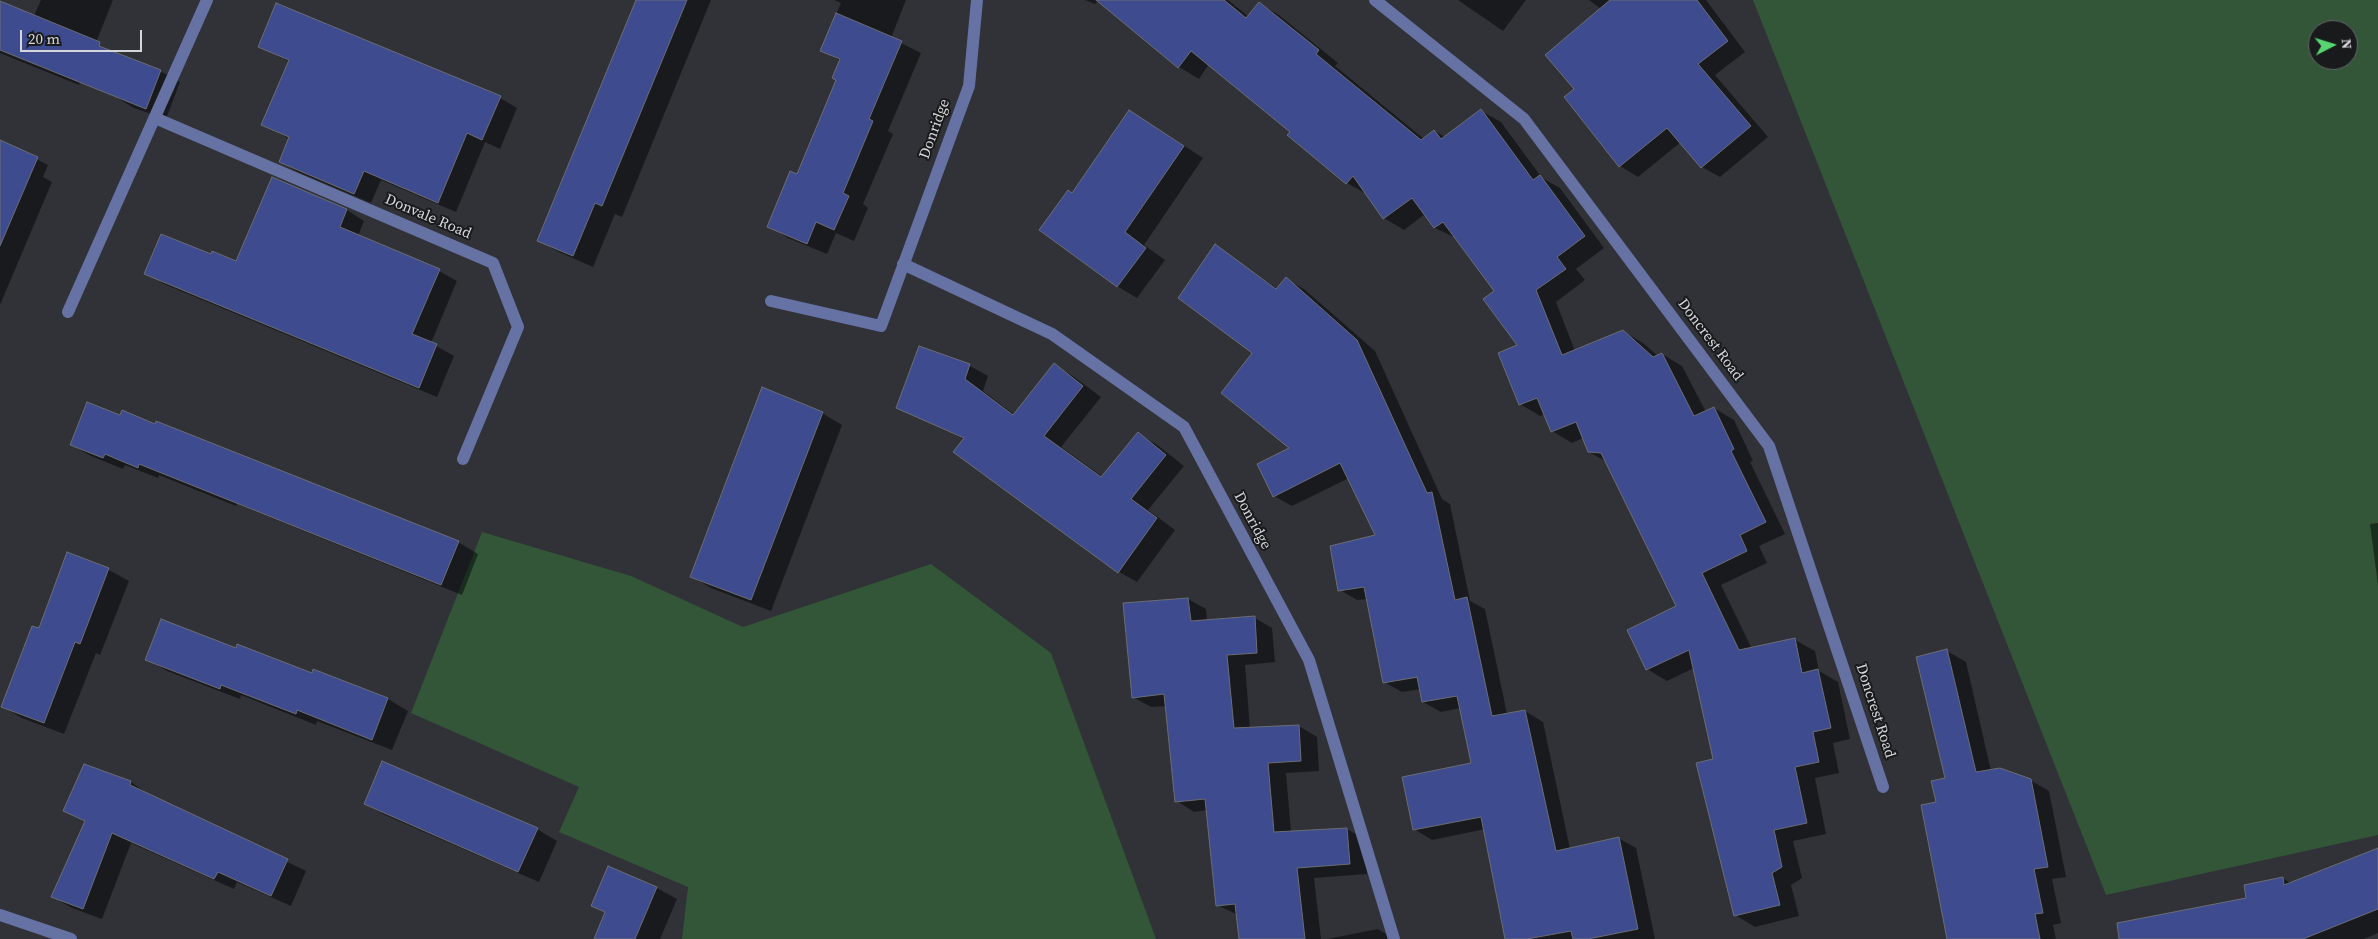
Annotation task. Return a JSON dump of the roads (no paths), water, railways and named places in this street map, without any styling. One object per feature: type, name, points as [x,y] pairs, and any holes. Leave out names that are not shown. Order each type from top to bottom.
[{"type":"street","points":[[68,312],[208,0]]},
{"type":"street","name":"Donridge","points":[[771,301],[881,326],[968,86],[977,0]]},
{"type":"street","name":"Doncrest Road","points":[[1375,0],[1524,119],[1769,446],[1883,787]]},
{"type":"street","name":"Donvale Road","points":[[155,118],[492,263],[518,327],[463,459]]},
{"type":"street","name":"Donridge","points":[[904,264],[1052,334],[1184,427],[1309,660],[1394,939]]},
{"type":"street","points":[[0,915],[70,939]]}]
